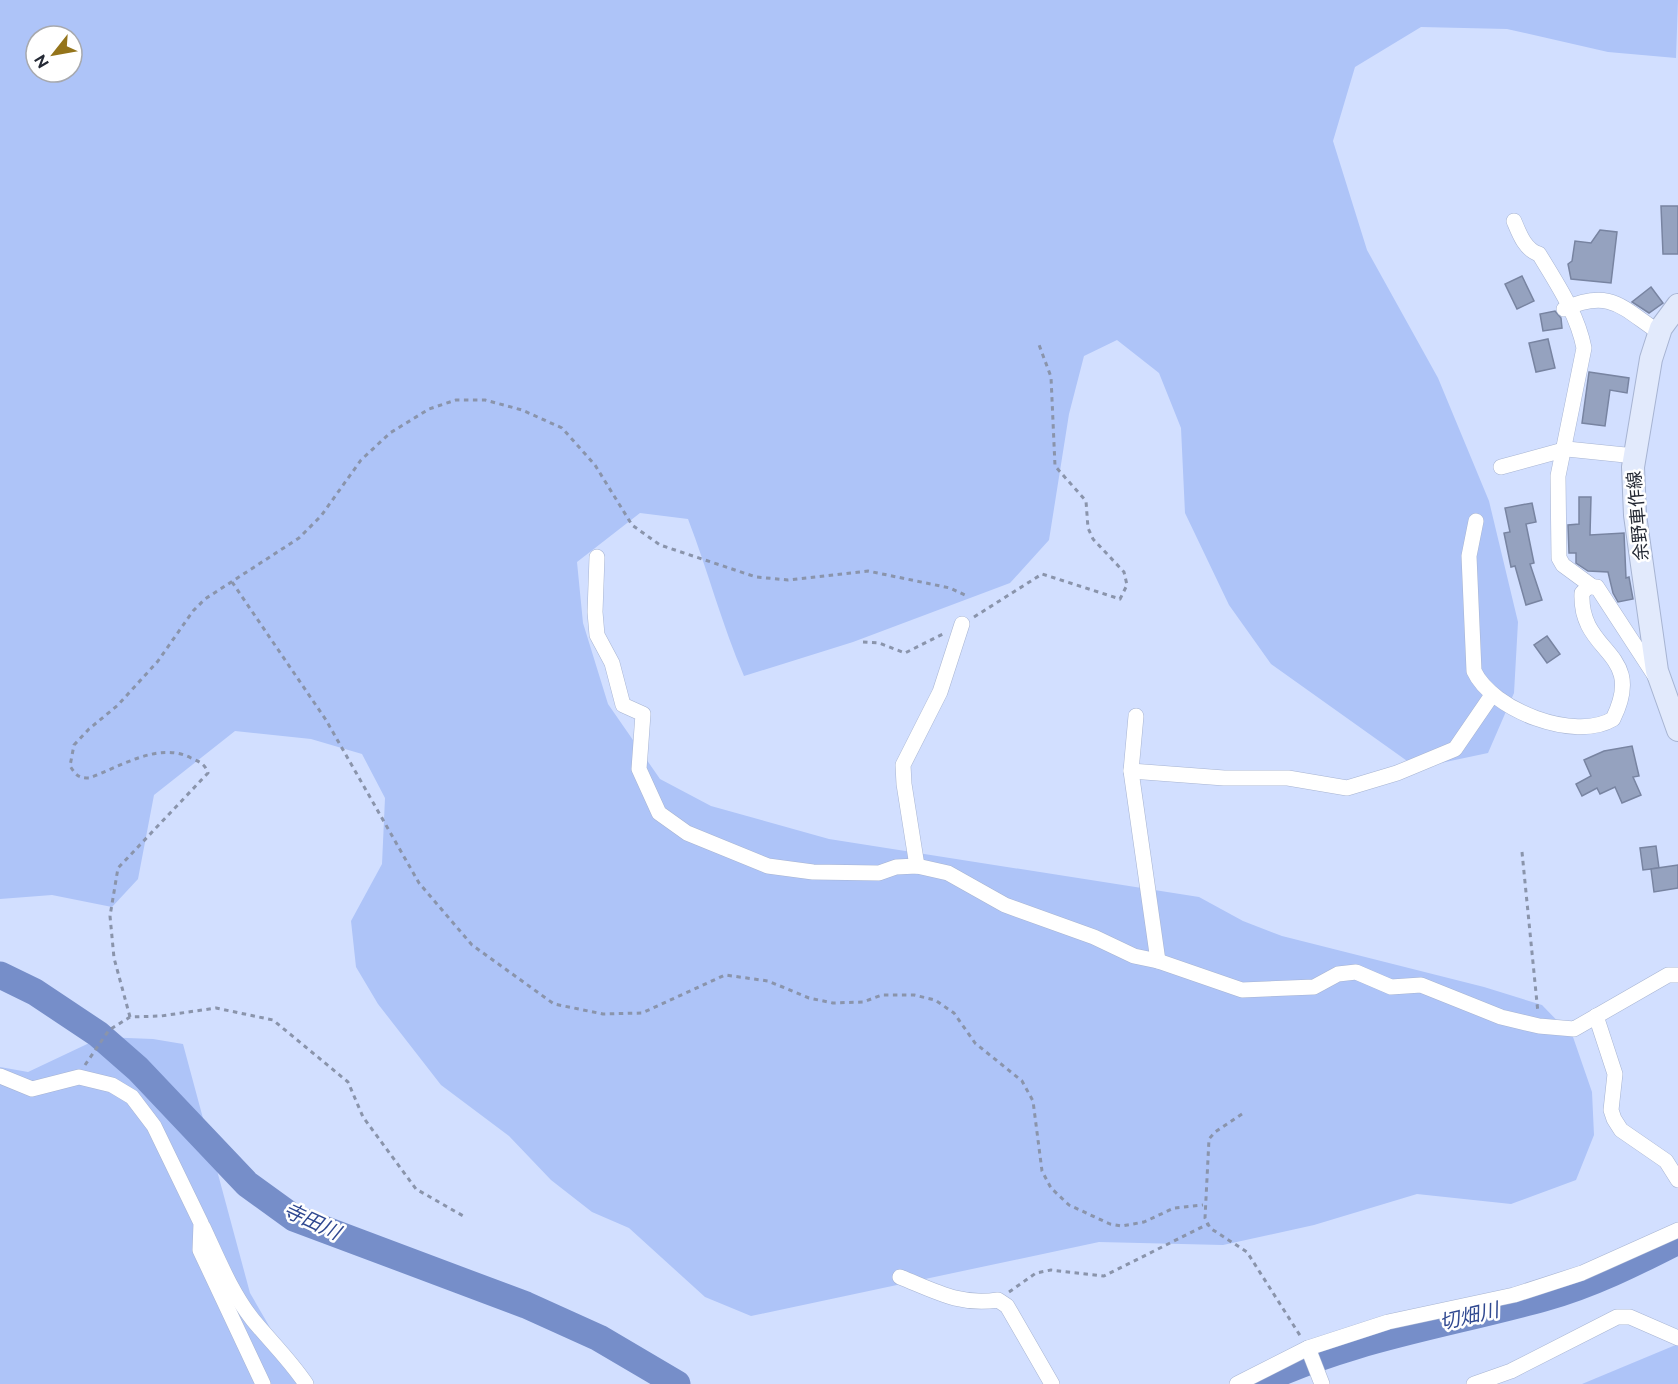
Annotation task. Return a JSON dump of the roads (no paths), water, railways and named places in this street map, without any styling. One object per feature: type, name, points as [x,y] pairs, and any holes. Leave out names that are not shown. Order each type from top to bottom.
[{"type":"main road","name":"余野車作線","points":[[1678,305],[1660,333],[1651,359],[1635,456],[1635,515],[1657,671],[1678,730]]},
{"type":"street","points":[[1514,221],[1522,239],[1533,252],[1539,254],[1567,308],[1584,348],[1558,476],[1558,558],[1563,565],[1593,587],[1597,587],[1662,686]]},
{"type":"street","points":[[1567,308],[1587,300],[1609,300],[1660,333]]},
{"type":"street","points":[[1501,467],[1562,450],[1635,456]]},
{"type":"street","points":[[1476,520],[1469,556],[1474,671],[1480,684],[1518,712],[1567,725],[1591,727],[1605,724],[1613,719],[1621,703],[1624,679],[1616,660],[1593,635],[1584,619],[1582,593],[1588,587],[1593,587]]},
{"type":"street","points":[[597,557],[595,612],[597,634],[612,663],[623,705],[643,714],[639,769],[659,813],[687,833],[768,866],[813,872],[879,873],[896,867],[917,866],[948,873],[1005,905],[1094,938],[1134,956],[1158,961],[1242,990],[1314,987],[1338,974],[1356,972],[1391,987],[1421,985],[1501,1017],[1539,1026],[1574,1029],[1668,975],[1678,975]]},
{"type":"street","points":[[917,866],[903,765],[940,692],[962,624]]},
{"type":"street","points":[[1131,771],[1224,778],[1288,778],[1347,788],[1397,773],[1455,749],[1492,695]]},
{"type":"street","points":[[1136,716],[1131,771],[1158,961]]},
{"type":"street","points":[[1596,1016],[1615,1074],[1611,1110],[1614,1119],[1621,1130],[1666,1161],[1678,1180]]},
{"type":"street","points":[[0,1076],[32,1089],[78,1077],[112,1085],[132,1097],[154,1126],[231,1286],[253,1320],[290,1360],[306,1384]]},
{"type":"street","points":[[201,1223],[200,1250],[263,1384]]},
{"type":"street","points":[[1237,1384],[1308,1348],[1388,1322],[1514,1295],[1582,1273],[1678,1230]]},
{"type":"street","points":[[900,1277],[943,1295],[976,1303],[998,1300],[1007,1306],[1052,1384]]},
{"type":"street","points":[[1474,1384],[1511,1371],[1617,1317],[1630,1317],[1678,1338]]},
{"type":"street","points":[[1308,1348],[1322,1384]]},
{"type":"waterway","name":"寺田川","points":[[0,975],[35,992],[98,1034],[138,1069],[247,1184],[294,1218],[526,1305],[599,1338],[677,1384]]},
{"type":"waterway","name":"切畑川","points":[[1256,1384],[1291,1368],[1362,1344],[1508,1308],[1579,1287],[1678,1241]]}]
